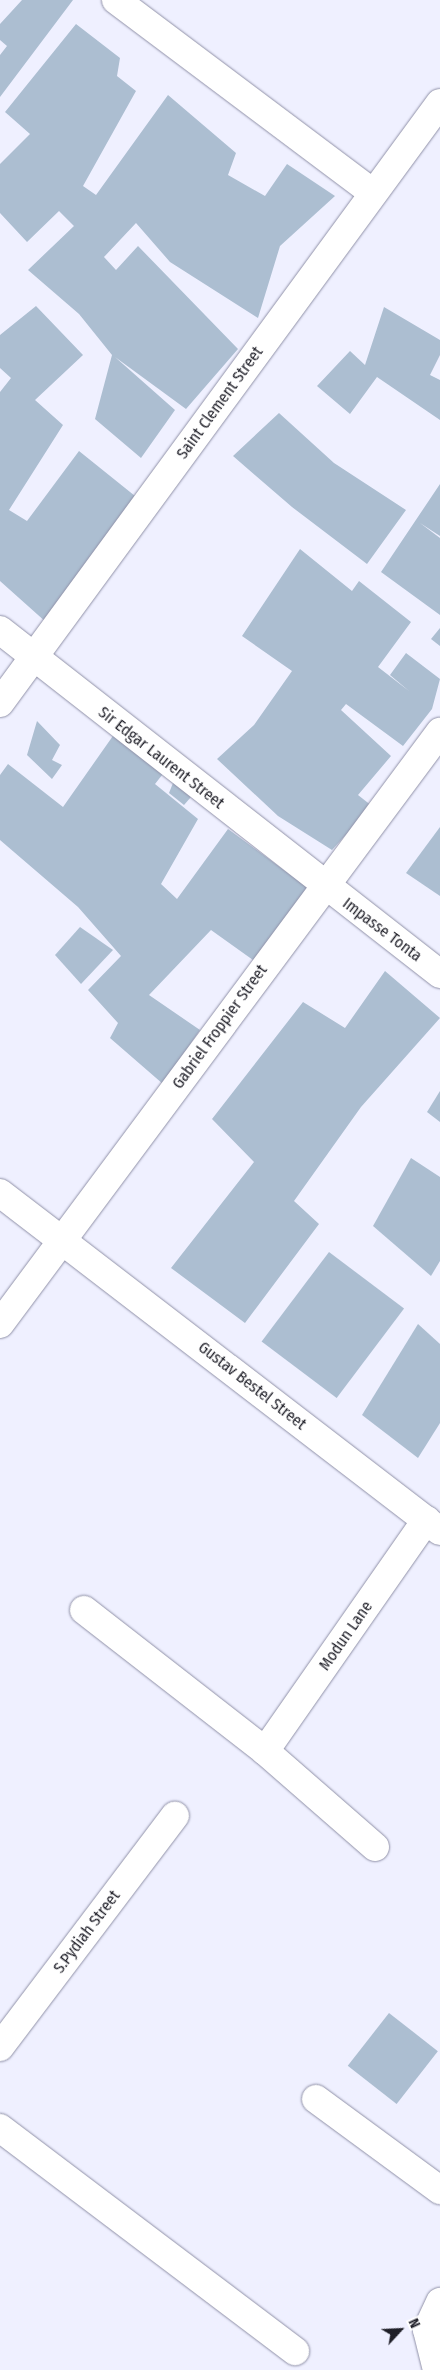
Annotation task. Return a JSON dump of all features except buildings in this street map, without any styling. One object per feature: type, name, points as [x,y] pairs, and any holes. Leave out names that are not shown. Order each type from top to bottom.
[{"type":"street","points":[[116,0],[373,192]]},
{"type":"street","name":"Saint Clement Street","points":[[0,702],[34,659],[373,192],[440,103]]},
{"type":"street","name":"Sir Edgar Laurent Street","points":[[0,630],[34,659],[323,885]]},
{"type":"street","name":"Gabriel Froppier Street","points":[[0,1324],[64,1241],[323,885],[440,732]]},
{"type":"street","name":"Impasse Tonta","points":[[323,885],[440,974]]},
{"type":"street","name":"Gustav Bestel Street","points":[[0,1193],[433,1525]]},
{"type":"street","name":"Modun Lane","points":[[265,1751],[433,1525]]},
{"type":"street","points":[[84,1610],[265,1751],[375,1847]]},
{"type":"street","name":"S.Pydiah Street","points":[[0,2047],[175,1816]]},
{"type":"street","points":[[316,2099],[440,2190]]},
{"type":"street","points":[[0,2128],[296,2351]]},
{"type":"street","points":[[437,2370],[427,2330],[440,2302]]}]
